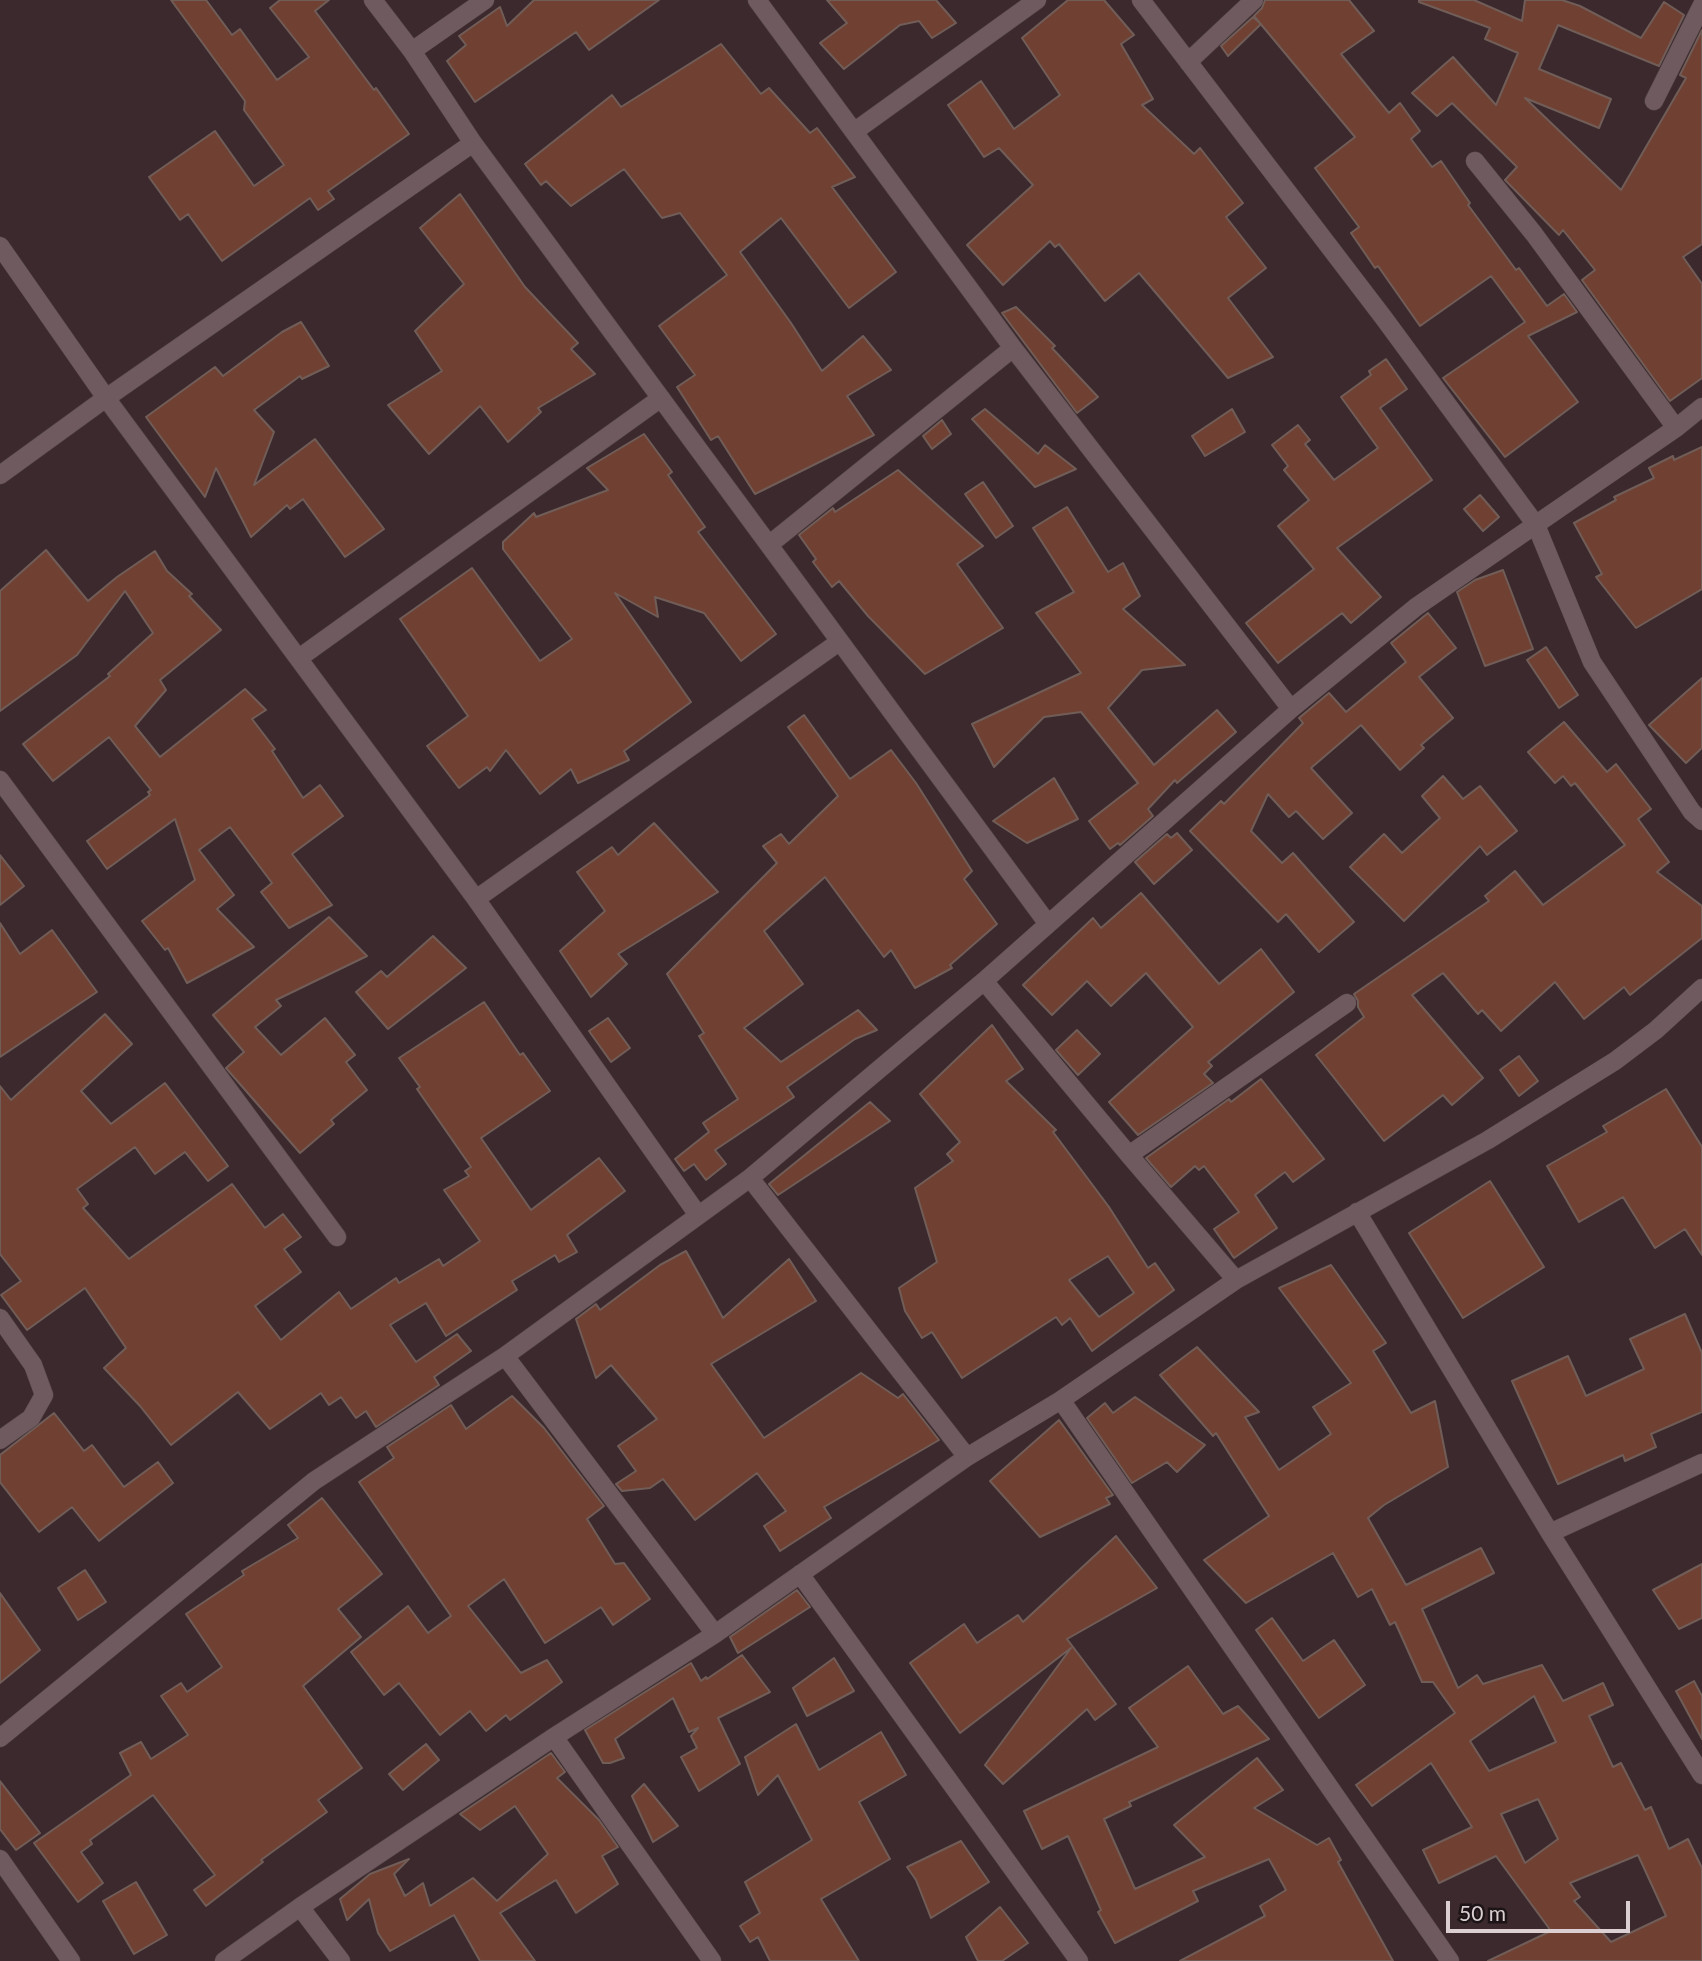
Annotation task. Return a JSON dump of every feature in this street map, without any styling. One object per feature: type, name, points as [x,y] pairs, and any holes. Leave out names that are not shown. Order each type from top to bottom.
[{"type":"street","points":[[373,0],[412,51],[473,143],[1048,924]]},
{"type":"street","points":[[412,51],[485,0]]},
{"type":"street","points":[[757,0],[1013,348],[1292,709]]},
{"type":"street","points":[[855,131],[1037,0]]},
{"type":"street","points":[[1141,0],[1383,317],[1536,525],[1592,662],[1692,811],[1702,821]]},
{"type":"street","points":[[1188,62],[1254,0]]},
{"type":"street","points":[[1654,102],[1702,5]]},
{"type":"street","points":[[0,475],[106,398],[473,143]]},
{"type":"street","points":[[1475,161],[1534,234],[1676,428]]},
{"type":"street","points":[[0,246],[106,398],[476,899],[698,1215]]},
{"type":"street","points":[[770,544],[1013,348]]},
{"type":"street","points":[[299,658],[661,398]]},
{"type":"street","points":[[0,1738],[314,1481],[505,1356],[750,1178],[984,981],[1292,709],[1416,607],[1676,428],[1702,407]]},
{"type":"street","points":[[476,899],[839,642]]},
{"type":"street","points":[[0,780],[337,1237]]},
{"type":"street","points":[[984,981],[1236,1280]]},
{"type":"street","points":[[224,1961],[554,1737],[715,1634],[967,1457],[1061,1400],[1236,1280],[1488,1140],[1615,1061],[1656,1030],[1702,988]]},
{"type":"street","points":[[1129,1155],[1347,1003]]},
{"type":"street","points":[[750,1178],[967,1457]]},
{"type":"street","points":[[1357,1212],[1550,1532],[1702,1775]]},
{"type":"street","points":[[0,1318],[33,1365],[44,1395],[30,1418],[0,1440]]},
{"type":"street","points":[[505,1356],[715,1634]]},
{"type":"street","points":[[1061,1400],[1450,1961]]},
{"type":"street","points":[[1550,1532],[1702,1464]]},
{"type":"street","points":[[800,1574],[1079,1961]]},
{"type":"street","points":[[554,1737],[712,1961]]},
{"type":"street","points":[[0,1859],[71,1961]]},
{"type":"street","points":[[300,1907],[341,1961]]},
{"type":"building","points":[[171,0],[206,0],[232,35],[240,29],[277,80],[309,57],[270,8],[280,0],[329,0],[315,11],[409,134],[328,191],[334,199],[318,210],[310,198],[222,261],[188,214],[180,220],[149,177],[215,131],[254,186],[284,165],[244,110],[245,101]]},
{"type":"building","points":[[534,0],[659,0],[589,50],[576,32],[475,102],[447,61],[466,45],[459,36],[500,7],[507,26]]},
{"type":"building","points":[[827,0],[936,0],[956,23],[932,38],[919,21],[900,25],[844,69],[820,43],[847,23]]},
{"type":"building","points":[[1068,0],[1104,0],[1134,35],[1121,44],[1153,99],[1142,105],[1194,154],[1200,148],[1243,203],[1226,217],[1266,268],[1228,298],[1273,357],[1228,378],[1139,273],[1105,301],[1059,244],[1055,247],[1050,241],[1003,285],[967,245],[1033,185],[999,148],[984,157],[948,105],[981,81],[1014,129],[1060,95],[1022,38]]},
{"type":"building","points":[[1265,0],[1349,0],[1374,31],[1341,54],[1389,113],[1400,103],[1420,131],[1411,139],[1432,167],[1441,161],[1470,203],[1468,205],[1516,270],[1519,268],[1547,306],[1564,294],[1577,312],[1528,336],[1578,402],[1505,457],[1443,378],[1525,322],[1491,276],[1420,326],[1351,233],[1359,227],[1315,168],[1355,137],[1254,16]]},
{"type":"building","points":[[1419,0],[1474,0],[1522,21],[1525,0],[1562,0],[1580,6],[1641,38],[1664,2],[1684,15],[1659,66],[1558,25],[1539,69],[1611,99],[1599,128],[1525,98],[1621,190],[1686,78],[1680,75],[1702,30],[1702,244],[1683,257],[1702,284],[1702,378],[1670,401],[1582,280],[1595,270],[1563,230],[1559,235],[1505,180],[1517,167],[1452,103],[1437,116],[1412,93],[1453,57],[1496,105],[1518,53],[1485,39],[1490,28]]},
{"type":"building","points":[[1253,17],[1261,24],[1228,56],[1221,46]]},
{"type":"building","points":[[721,44],[761,94],[769,88],[810,133],[817,128],[855,177],[832,187],[896,272],[849,308],[781,218],[740,252],[822,371],[863,336],[891,370],[847,396],[874,435],[755,494],[718,436],[711,440],[677,387],[695,375],[659,326],[727,275],[680,213],[662,218],[624,169],[571,206],[546,181],[541,185],[525,164],[612,95],[621,107]]},
{"type":"building","points":[[460,194],[525,287],[578,343],[571,349],[595,374],[538,408],[541,412],[508,442],[480,406],[429,454],[388,405],[442,371],[415,331],[464,284],[420,228]]},
{"type":"building","points":[[1016,307],[1055,346],[1052,348],[1098,397],[1077,413],[1002,313]]},
{"type":"building","points":[[301,322],[329,366],[302,379],[300,376],[254,410],[274,432],[254,485],[315,439],[384,529],[345,557],[303,499],[290,509],[287,505],[251,537],[216,468],[205,497],[146,417],[215,367],[223,376],[282,332]]},
{"type":"building","points":[[1386,359],[1407,389],[1380,408],[1432,480],[1337,548],[1381,597],[1351,623],[1342,613],[1278,663],[1246,623],[1314,569],[1278,526],[1309,500],[1284,470],[1288,466],[1272,445],[1298,425],[1310,440],[1305,444],[1334,480],[1378,448],[1341,397],[1371,375],[1369,371]]},
{"type":"building","points":[[985,409],[1038,454],[1045,445],[1076,469],[1035,487],[972,419]]},
{"type":"building","points":[[1232,409],[1245,432],[1205,456],[1192,436]]},
{"type":"building","points":[[942,420],[951,434],[932,449],[923,436]]},
{"type":"building","points":[[644,434],[672,472],[668,475],[705,527],[698,532],[776,634],[741,661],[704,613],[655,597],[658,617],[615,593],[691,702],[624,751],[629,760],[578,783],[571,769],[540,794],[506,750],[490,771],[487,767],[459,788],[427,746],[468,716],[400,619],[472,568],[540,661],[572,639],[503,549],[503,542],[534,513],[536,517],[608,490],[587,468]]},
{"type":"building","points":[[1702,447],[1702,589],[1636,628],[1596,577],[1602,574],[1574,523],[1616,500],[1614,497],[1654,478],[1649,468],[1673,456],[1674,460]]},
{"type":"building","points":[[898,470],[983,546],[957,564],[1003,628],[925,674],[868,616],[839,581],[832,587],[813,562],[816,559],[799,535],[833,508],[835,512]]},
{"type":"building","points":[[983,482],[1013,526],[996,538],[965,494]]},
{"type":"building","points":[[1480,495],[1499,517],[1483,531],[1464,509]]},
{"type":"building","points":[[1067,507],[1108,572],[1123,563],[1140,596],[1123,609],[1185,665],[1142,670],[1108,708],[1154,765],[1217,710],[1236,732],[1177,783],[1175,780],[1148,809],[1153,816],[1120,845],[1118,843],[1110,849],[1089,821],[1138,783],[1081,712],[1044,717],[994,767],[972,724],[1081,673],[1036,613],[1074,592],[1033,528]]},
{"type":"building","points":[[46,550],[88,601],[155,551],[167,571],[192,594],[189,596],[221,630],[160,680],[166,690],[135,726],[160,757],[245,689],[266,710],[252,719],[275,749],[272,751],[303,798],[320,785],[343,816],[292,854],[332,905],[289,928],[261,892],[272,883],[230,827],[199,850],[234,895],[217,909],[254,947],[187,983],[168,948],[165,950],[142,921],[195,880],[175,819],[107,869],[87,841],[150,795],[148,792],[151,790],[109,737],[53,781],[23,744],[110,676],[108,674],[153,633],[125,591],[77,655],[0,711],[0,591]]},
{"type":"building","points":[[1503,570],[1533,649],[1485,666],[1457,592],[1475,580]]},
{"type":"building","points":[[1428,613],[1456,648],[1419,677],[1453,718],[1421,745],[1424,748],[1400,770],[1361,725],[1311,768],[1352,813],[1323,839],[1296,811],[1289,817],[1268,794],[1251,831],[1282,863],[1293,853],[1354,922],[1319,952],[1286,914],[1278,922],[1190,831],[1221,801],[1224,804],[1303,723],[1299,718],[1329,693],[1346,712],[1406,662],[1391,643]]},
{"type":"building","points":[[1546,647],[1578,695],[1559,708],[1527,660]]},
{"type":"building","points":[[1702,678],[1702,748],[1686,763],[1649,725]]},
{"type":"building","points":[[804,715],[850,779],[891,750],[916,783],[972,871],[964,879],[997,924],[950,965],[952,968],[915,988],[891,950],[884,957],[825,877],[764,931],[803,984],[744,1028],[781,1062],[858,1010],[877,1030],[855,1039],[787,1087],[794,1097],[715,1150],[726,1164],[706,1180],[694,1164],[684,1171],[675,1159],[709,1132],[703,1123],[738,1099],[699,1036],[704,1033],[667,974],[777,863],[763,846],[781,834],[789,844],[838,796],[788,727]]},
{"type":"building","points":[[1564,722],[1607,772],[1616,764],[1651,809],[1638,819],[1669,862],[1657,872],[1702,906],[1702,938],[1630,995],[1624,987],[1584,1019],[1555,982],[1501,1031],[1482,1010],[1478,1014],[1443,973],[1412,995],[1483,1078],[1452,1105],[1443,1095],[1384,1141],[1316,1055],[1364,1017],[1354,994],[1489,901],[1485,896],[1515,871],[1543,905],[1625,845],[1575,783],[1571,786],[1563,776],[1555,783],[1528,752]]},
{"type":"building","points":[[1443,776],[1463,799],[1480,786],[1517,831],[1487,855],[1480,846],[1404,921],[1350,867],[1384,834],[1402,853],[1440,818],[1422,796]]},
{"type":"building","points":[[1054,778],[1078,819],[1027,843],[993,821]]},
{"type":"building","points":[[654,823],[718,892],[618,954],[627,964],[591,997],[560,951],[605,911],[577,872],[612,847],[618,855]]},
{"type":"building","points":[[1177,833],[1192,850],[1154,884],[1135,862],[1167,834],[1171,838]]},
{"type":"building","points":[[0,855],[24,886],[0,905]]},
{"type":"building","points":[[1141,893],[1219,984],[1261,949],[1294,992],[1208,1062],[1212,1066],[1204,1074],[1213,1083],[1138,1135],[1109,1102],[1193,1027],[1146,973],[1111,1006],[1087,981],[1052,1015],[1023,985],[1093,918],[1101,928]]},
{"type":"building","points":[[329,917],[367,956],[276,1000],[281,1006],[255,1027],[281,1055],[325,1018],[355,1055],[346,1062],[367,1090],[331,1120],[334,1124],[300,1153],[226,1068],[244,1052],[213,1015]]},
{"type":"building","points":[[0,923],[20,954],[52,930],[97,992],[0,1057]]},
{"type":"building","points":[[433,936],[466,968],[388,1029],[356,992],[381,971],[387,977]]},
{"type":"building","points":[[484,1002],[520,1055],[523,1053],[550,1091],[481,1138],[531,1210],[599,1158],[625,1191],[567,1235],[577,1252],[559,1262],[555,1255],[512,1281],[517,1290],[446,1336],[426,1303],[390,1325],[416,1362],[457,1334],[471,1351],[434,1377],[439,1385],[376,1427],[366,1411],[356,1418],[341,1397],[329,1405],[321,1393],[270,1429],[238,1392],[171,1445],[140,1406],[104,1368],[126,1348],[85,1288],[27,1330],[1,1295],[21,1281],[0,1254],[0,1086],[11,1100],[105,1014],[132,1044],[81,1091],[111,1124],[165,1083],[228,1166],[208,1181],[185,1152],[155,1174],[135,1147],[77,1189],[88,1204],[83,1208],[129,1259],[232,1184],[265,1228],[283,1214],[301,1237],[284,1249],[301,1272],[255,1306],[281,1340],[339,1292],[351,1309],[396,1278],[399,1283],[439,1259],[443,1266],[480,1241],[444,1190],[469,1176],[465,1171],[471,1167],[399,1058]]},
{"type":"building","points":[[608,1018],[630,1048],[611,1062],[589,1031]]},
{"type":"building","points":[[992,1025],[1023,1069],[1006,1081],[1056,1130],[1053,1132],[1109,1207],[1148,1268],[1155,1263],[1174,1290],[1092,1351],[1070,1318],[1062,1325],[1056,1317],[962,1378],[932,1332],[922,1338],[905,1311],[899,1288],[937,1262],[915,1188],[953,1161],[947,1154],[960,1142],[920,1094]],"holes":[[[1108,1256],[1134,1293],[1099,1317],[1069,1280]]]},
{"type":"building","points":[[1077,1030],[1100,1054],[1078,1075],[1056,1050]]},
{"type":"building","points":[[1519,1056],[1538,1081],[1519,1096],[1500,1070]]},
{"type":"building","points":[[1261,1079],[1324,1159],[1293,1182],[1285,1172],[1255,1195],[1277,1228],[1234,1258],[1214,1229],[1239,1212],[1204,1166],[1199,1170],[1195,1166],[1171,1187],[1146,1158]]},
{"type":"building","points":[[1666,1089],[1702,1147],[1702,1255],[1685,1229],[1655,1248],[1623,1197],[1579,1222],[1547,1166],[1607,1132],[1603,1126]]},
{"type":"building","points":[[870,1102],[890,1121],[778,1195],[769,1184]]},
{"type":"building","points":[[1490,1181],[1544,1267],[1463,1318],[1409,1233]]},
{"type":"building","points":[[686,1251],[723,1318],[789,1259],[816,1301],[711,1364],[764,1438],[861,1373],[898,1398],[903,1394],[939,1440],[824,1507],[831,1518],[780,1551],[764,1526],[786,1511],[757,1473],[695,1520],[663,1479],[650,1488],[622,1491],[616,1484],[636,1471],[618,1446],[657,1419],[611,1365],[596,1378],[576,1319],[596,1304],[600,1310],[660,1265]]},
{"type":"building","points":[[1331,1265],[1386,1343],[1373,1351],[1411,1413],[1435,1401],[1448,1467],[1384,1505],[1368,1518],[1406,1585],[1481,1548],[1494,1573],[1422,1609],[1458,1688],[1477,1675],[1483,1684],[1542,1665],[1563,1701],[1603,1683],[1613,1705],[1589,1716],[1613,1767],[1621,1763],[1645,1810],[1651,1807],[1669,1849],[1688,1839],[1702,1868],[1702,1961],[1488,1961],[1551,1931],[1496,1856],[1439,1883],[1423,1850],[1472,1827],[1431,1763],[1372,1806],[1356,1785],[1455,1713],[1433,1682],[1422,1682],[1395,1622],[1390,1625],[1372,1589],[1358,1597],[1333,1553],[1246,1603],[1204,1560],[1269,1516],[1216,1433],[1213,1436],[1160,1375],[1197,1347],[1259,1412],[1245,1417],[1279,1470],[1331,1434],[1313,1407],[1351,1383],[1279,1288]],"holes":[[[1534,1696],[1556,1742],[1489,1771],[1470,1741]],[[1538,1799],[1558,1839],[1525,1863],[1501,1814]],[[1638,1855],[1666,1916],[1611,1942],[1574,1901],[1580,1897],[1570,1883]]]},
{"type":"building","points":[[1685,1314],[1702,1353],[1702,1412],[1651,1434],[1656,1447],[1625,1461],[1623,1455],[1558,1484],[1512,1381],[1568,1356],[1586,1396],[1644,1369],[1630,1339]]},
{"type":"building","points":[[512,1396],[544,1428],[604,1506],[587,1519],[615,1564],[624,1563],[650,1599],[613,1625],[601,1607],[545,1643],[504,1579],[468,1606],[521,1673],[547,1660],[562,1682],[510,1720],[506,1715],[486,1731],[470,1711],[440,1735],[399,1683],[384,1695],[351,1652],[408,1606],[428,1633],[451,1616],[359,1482],[394,1458],[387,1447],[451,1405],[466,1429]]},
{"type":"building","points":[[1135,1397],[1205,1445],[1177,1472],[1167,1462],[1132,1483],[1087,1418],[1105,1403],[1113,1413]]},
{"type":"building","points":[[54,1413],[84,1451],[92,1445],[124,1487],[158,1462],[173,1483],[99,1541],[72,1507],[39,1532],[0,1482],[0,1455]]},
{"type":"building","points":[[1059,1420],[1113,1495],[1106,1498],[1110,1504],[1040,1537],[990,1481]]},
{"type":"building","points":[[322,1498],[382,1574],[338,1609],[361,1637],[303,1686],[362,1768],[318,1800],[327,1812],[261,1860],[263,1862],[206,1906],[194,1890],[215,1875],[153,1795],[90,1840],[92,1844],[81,1852],[103,1883],[78,1902],[34,1843],[131,1775],[120,1753],[141,1742],[151,1759],[188,1735],[161,1696],[181,1683],[187,1692],[222,1667],[186,1614],[244,1575],[242,1571],[298,1538],[288,1525]]},
{"type":"building","points":[[1116,1536],[1157,1588],[1067,1639],[1116,1704],[1095,1720],[1087,1709],[1003,1784],[985,1765],[1071,1648],[960,1733],[910,1663],[964,1624],[977,1643],[1018,1615],[1023,1622]]},
{"type":"building","points":[[1702,1564],[1702,1618],[1679,1629],[1653,1590]]},
{"type":"building","points":[[85,1570],[106,1602],[78,1620],[58,1588]]},
{"type":"building","points":[[797,1590],[810,1607],[738,1653],[730,1637]]},
{"type":"building","points":[[0,1593],[40,1650],[0,1683]]},
{"type":"building","points":[[1272,1618],[1303,1661],[1334,1640],[1365,1685],[1319,1718],[1256,1630]]},
{"type":"building","points":[[742,1655],[770,1692],[718,1718],[740,1764],[699,1791],[681,1757],[697,1748],[691,1736],[698,1728],[689,1732],[673,1698],[615,1739],[624,1758],[603,1763],[585,1730],[691,1663],[701,1681]]},
{"type":"building","points":[[834,1658],[854,1691],[807,1716],[793,1688]]},
{"type":"building","points":[[1188,1666],[1223,1714],[1238,1706],[1269,1739],[1129,1802],[1131,1806],[1104,1819],[1135,1889],[1205,1857],[1174,1825],[1257,1758],[1283,1790],[1254,1808],[1317,1845],[1329,1838],[1341,1860],[1338,1862],[1393,1961],[1180,1961],[1265,1916],[1260,1906],[1286,1890],[1269,1859],[1193,1891],[1198,1901],[1115,1943],[1098,1912],[1101,1910],[1068,1836],[1042,1849],[1024,1811],[1158,1747],[1129,1708]]},
{"type":"building","points":[[1694,1681],[1702,1696],[1702,1739],[1676,1691]]},
{"type":"building","points":[[796,1724],[819,1770],[881,1732],[906,1775],[859,1802],[890,1859],[821,1899],[859,1961],[770,1961],[758,1937],[750,1942],[740,1926],[760,1913],[745,1882],[812,1840],[778,1775],[758,1795],[745,1757]]},
{"type":"building","points":[[426,1744],[439,1760],[403,1790],[389,1774]]},
{"type":"building","points":[[551,1753],[565,1772],[557,1778],[599,1820],[618,1847],[602,1856],[618,1884],[576,1913],[556,1880],[500,1913],[535,1961],[480,1961],[454,1915],[390,1951],[378,1933],[369,1899],[347,1920],[340,1899],[370,1874],[409,1859],[394,1874],[405,1896],[423,1883],[430,1906],[473,1878],[497,1901],[548,1854],[515,1806],[480,1830],[460,1814]]},
{"type":"building","points":[[0,1781],[40,1833],[16,1850],[0,1829]]},
{"type":"building","points":[[644,1784],[678,1826],[653,1842],[632,1796]]},
{"type":"building","points":[[961,1841],[989,1882],[931,1918],[916,1880],[907,1867]]},
{"type":"building","points":[[136,1882],[167,1935],[134,1954],[103,1901]]},
{"type":"building","points":[[1000,1907],[1028,1943],[1002,1961],[978,1961],[966,1937]]}]
